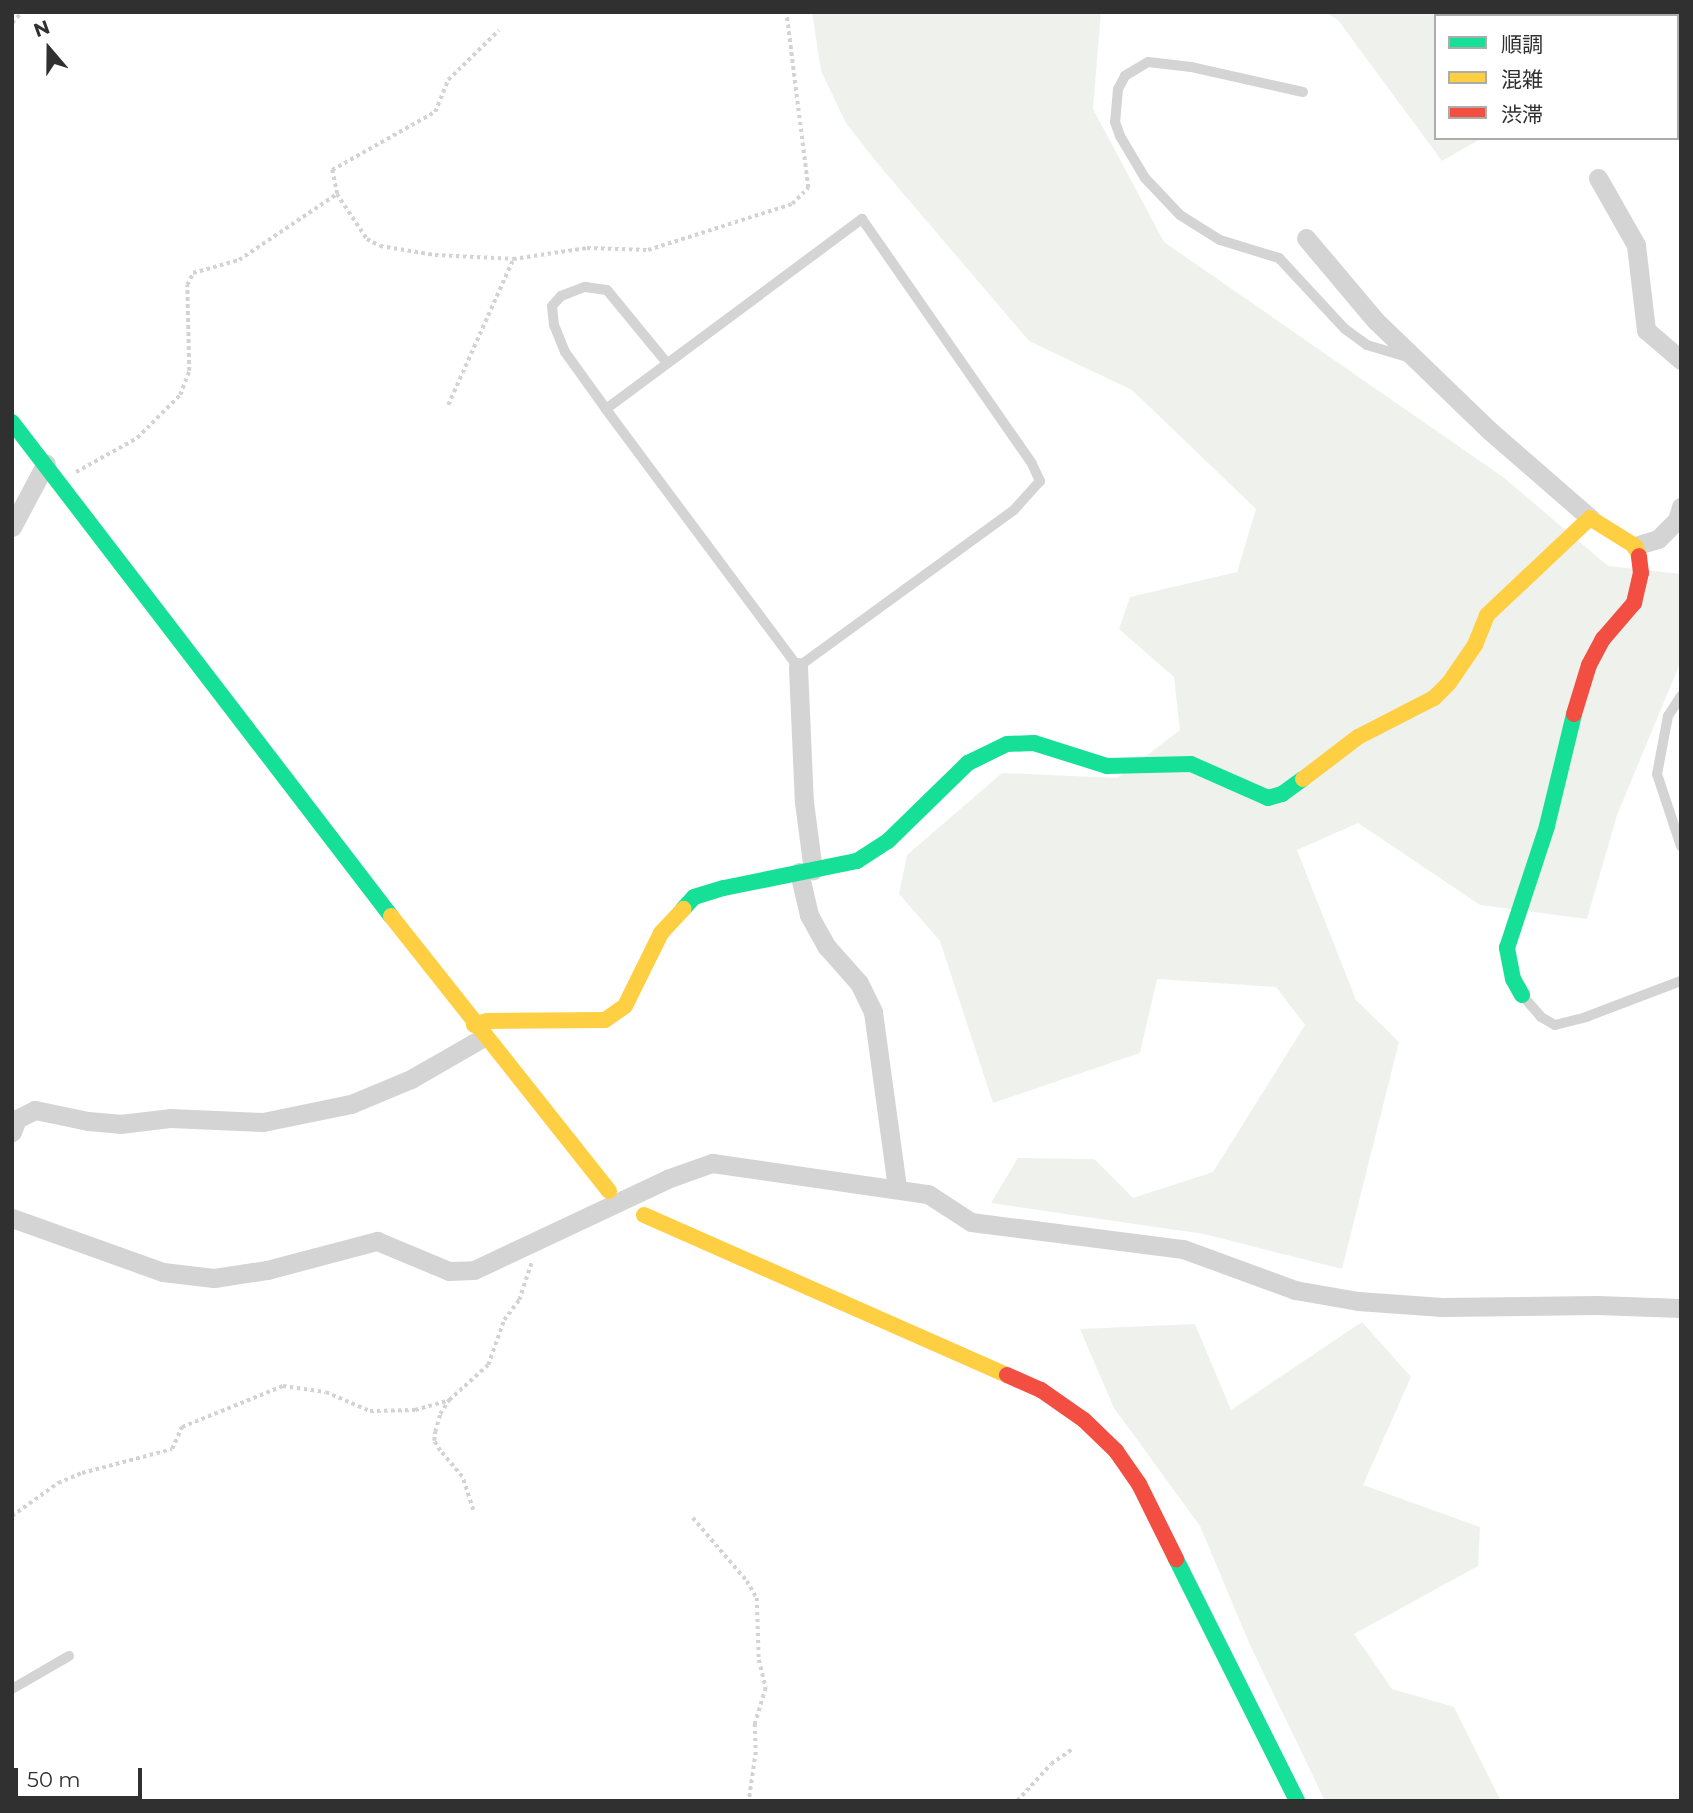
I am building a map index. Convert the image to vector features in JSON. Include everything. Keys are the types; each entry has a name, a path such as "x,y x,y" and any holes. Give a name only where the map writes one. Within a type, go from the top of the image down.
{"street":[{"path":"1598,178 1636,245 1646,330 1681,360"},
{"path":"1306,238 1375,320 1490,431 1590,518 1635,546 1641,562 1641,573 1633,603 1603,639 1589,665 1565,741 1547,827 1507,948 1513,979 1522,995"},
{"path":"12,422 479,1031 609,1191"},
{"path":"12,527 46,463"},
{"path":"1635,546 1658,539 1677,520 1681,507"},
{"path":"12,1132 18,1119 35,1110 88,1121 121,1124 170,1118 263,1122 275,1120 351,1104 411,1079 479,1031 487,1021 606,1020 625,1006 662,933 694,897 856,861 873,853 968,763 1007,744 1034,743 1107,766 1191,764 1268,798 1282,794 1358,737 1434,698 1449,683 1475,645 1487,615 1590,518"},
{"path":"798,667 809,915 827,947 859,983 873,1012 897,1188"},
{"path":"12,1218 163,1272 215,1278 267,1270 377,1241 449,1271 474,1270 667,1179 712,1163 928,1194 971,1222 1183,1249 1295,1290 1358,1301 1442,1307 1597,1305 1681,1308"},
{"path":"644,1215 1029,1385 1084,1420 1116,1451 1163,1528 1297,1801"}],"lane":[{"path":"1303,92 1191,67 1148,62 1135,68 1121,83 1115,121 1120,136 1146,178 1180,215 1220,240 1279,258 1345,329 1367,345 1418,360"},
{"path":"606,409 862,219 1032,464 1040,481 1014,510 798,667 606,409 565,352 554,326 552,306 561,296 585,287 607,290 667,363"},
{"path":"1681,695 1668,716 1657,775 1681,846"},
{"path":"1522,995 1541,1017 1555,1025 1586,1017 1681,981"},
{"path":"12,1689 69,1656"}],"path":[{"path":"12,23 22,12"},
{"path":"499,30 449,80 435,112 332,170 337,194 367,239 380,246 435,254 513,260 587,248 648,250 792,204 808,188 786,12"},
{"path":"58,481 137,438 180,395 189,371 187,285 193,273 239,260 337,194"},
{"path":"448,405 513,260"},
{"path":"473,1510 462,1477 435,1441 440,1414 449,1400 488,1365 503,1320 519,1300 528,1276 532,1262 528,1244"},
{"path":"12,1516 58,1483 82,1473 172,1449 182,1427 283,1385 326,1392 370,1411 415,1410 449,1400"},
{"path":"693,1518 747,1581 757,1598 759,1660 766,1688 755,1724 757,1752 749,1801"},
{"path":"1017,1801 1051,1764 1074,1748"}],"shaded area":[{"path":"812,12 1101,12 1093,109 1164,242 1503,477 1608,566 1681,574 1681,661 1617,815 1587,919 1480,905 1358,823 1297,850 1356,1000 1399,1042 1342,1269 1204,1234 991,1203 1018,1158 1094,1159 1133,1198 1213,1172 1305,1025 1276,987 1157,979 1140,1053 993,1103 940,941 899,894 907,855 1002,773 1117,778 1180,730 1174,677 1119,629 1130,597 1237,572 1256,509 1132,390 1029,341 846,123 821,71"},
{"path":"1325,12 1681,12 1681,96 1679,14 1434,14 1434,140 1479,140 1442,161 1338,20"},
{"path":"1362,1322 1411,1377 1363,1485 1480,1527 1478,1566 1354,1634 1392,1689 1454,1707 1501,1801 1325,1801 1250,1645 1200,1526 1114,1408 1080,1329 1195,1324 1231,1410"}],"traffic: fast":[{"path":"12,422 391,916"},
{"path":"1522,995 1513,979 1507,948 1547,826 1574,714"},
{"path":"683,909 694,897 724,888 857,861 888,841 968,763 1007,744 1034,743 1107,766 1191,764 1268,798 1282,794 1303,779"},
{"path":"1176,1559 1297,1801"}],"traffic: slow":[{"path":"1303,779 1358,737 1434,698 1449,683 1475,645 1487,615 1590,518 1635,546 1639,556"},
{"path":"474,1025 487,1021 605,1020 625,1006 661,933 683,909"},
{"path":"391,916 609,1191"},
{"path":"644,1215 1007,1375"}],"traffic: jam":[{"path":"1574,714 1589,665 1603,639 1634,603 1641,573 1639,556"},
{"path":"1007,1375 1041,1390 1084,1420 1116,1451 1139,1484 1176,1559"}]}
